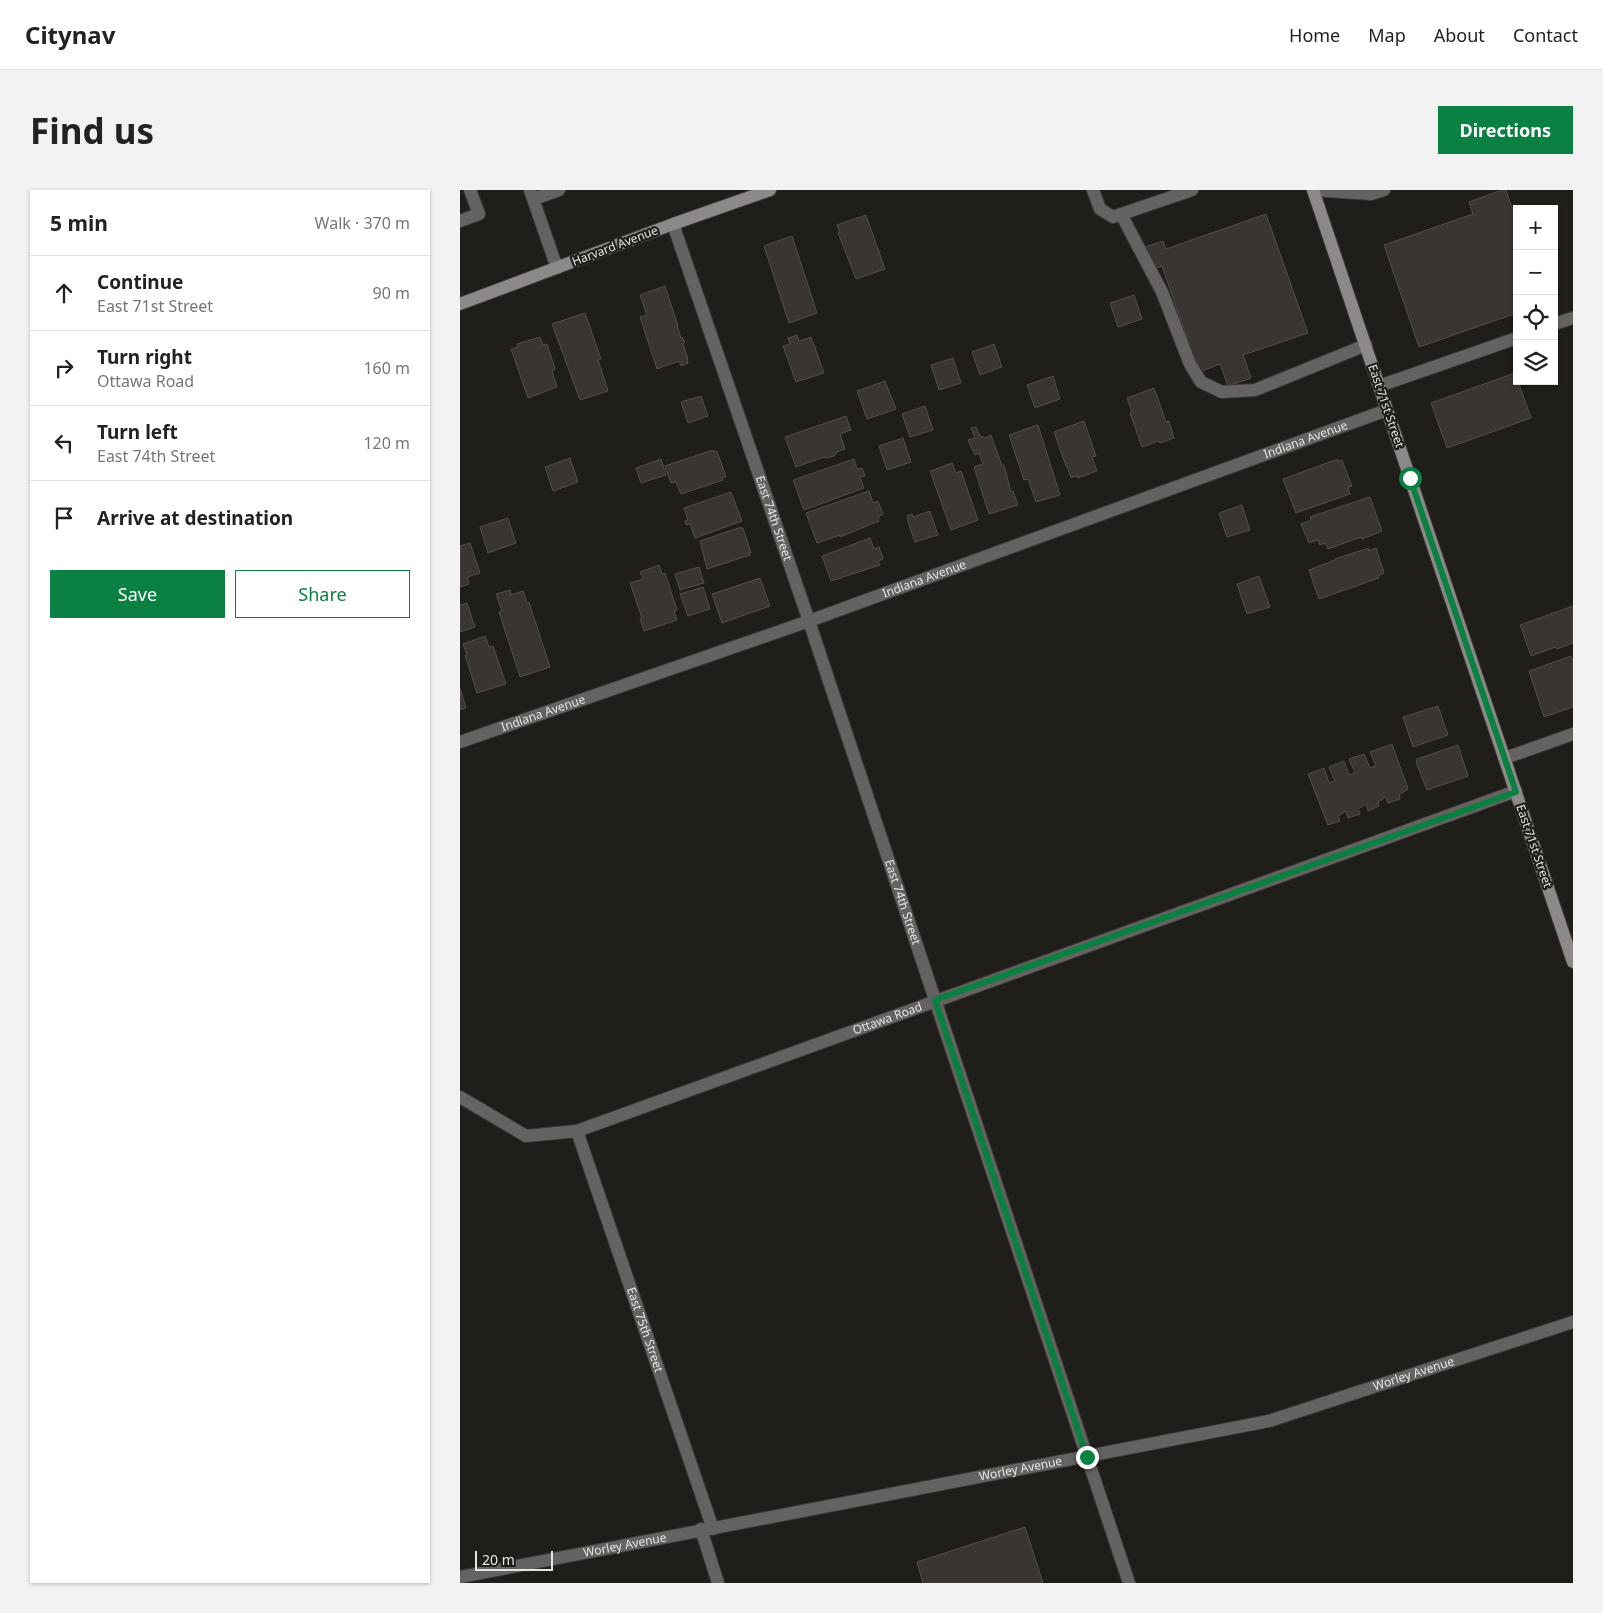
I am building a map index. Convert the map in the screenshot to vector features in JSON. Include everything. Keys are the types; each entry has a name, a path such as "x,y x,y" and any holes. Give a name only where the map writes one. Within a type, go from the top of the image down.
{"main road":[{"name":"Harvard Avenue","path":"460,304 673,224 770,190"},
{"name":"East 71st Street","path":"1313,190 1573,962"}],"street":[{"path":"460,221 479,214 470,190"},
{"path":"557,268 532,195 559,190"},
{"path":"1093,190 1100,209 1113,217 1192,190"},
{"path":"1313,190 1371,194 1384,190"},
{"path":"1121,214 1162,292 1190,364 1201,382 1222,392 1255,390 1366,346"},
{"name":"East 74th Street","path":"673,224 809,621 1129,1583"},
{"path":"1558,323 1573,318"},
{"path":"1379,386 1513,339"},
{"name":"Indiana Avenue","path":"460,742 809,621 1387,410"},
{"path":"1505,758 1573,734"},
{"name":"Ottawa Road","path":"460,1097 526,1136 576,1130 1516,792"},
{"name":"East 75th Street","path":"576,1130 707,1529 718,1583"},
{"name":"Worley Avenue","path":"460,1577 1087,1457 1269,1420 1573,1322"}],"building":[{"path":"1506,190 1513,210 1513,314 1419,347 1384,245 1473,214 1469,202"},
{"path":"1266,214 1308,333 1243,355 1251,378 1228,386 1220,364 1199,372 1162,266 1153,269 1145,247 1163,241 1166,249"},
{"path":"866,215 885,269 856,279 838,233 840,232 837,225"},
{"path":"792,236 817,313 789,323 764,246"},
{"path":"665,286 681,338 685,342 683,344 688,363 681,366 679,361 657,369 640,317 647,315 640,295"},
{"path":"1134,295 1142,319 1118,327 1110,303"},
{"path":"585,313 601,359 598,360 608,391 580,400 552,324"},
{"path":"797,335 799,341 811,337 824,373 796,382 783,346 790,344 788,338"},
{"path":"540,337 543,345 547,344 555,369 552,371 557,387 528,398 511,349 518,347 517,344"},
{"path":"994,344 1002,367 980,375 972,352"},
{"path":"953,358 961,383 939,390 931,365"},
{"path":"1513,374 1513,385 1519,385 1531,418 1447,448 1431,403"},
{"path":"1053,376 1060,399 1035,408 1027,385"},
{"path":"885,381 896,409 867,419 857,391"},
{"path":"1154,388 1166,422 1169,421 1174,438 1142,447 1130,413 1132,412 1127,398"},
{"path":"701,396 708,416 688,423 681,402"},
{"path":"925,406 933,430 910,437 902,414"},
{"path":"846,416 851,430 840,434 845,449 837,452 834,456 824,457 796,467 785,437"},
{"path":"1084,421 1096,456 1092,457 1097,471 1078,478 1077,476 1071,478 1054,432"},
{"path":"1038,425 1060,495 1036,502 1028,479 1024,480 1009,435"},
{"path":"976,427 980,436 985,438 991,435 1002,466 1004,465 1011,492 1013,491 1018,505 989,514 974,467 983,464 979,453 975,455 968,440 975,438 971,428"},
{"path":"903,438 911,462 887,470 879,446"},
{"path":"713,450 714,452 717,451 726,477 722,478 723,480 681,494 676,482 671,483 665,466"},
{"path":"570,458 578,482 553,491 545,467"},
{"path":"661,459 666,475 641,483 636,468"},
{"path":"854,459 857,469 862,468 865,476 860,477 864,488 804,510 793,480"},
{"path":"1338,459 1338,462 1342,460 1352,486 1348,487 1350,494 1296,513 1283,479"},
{"path":"952,463 956,473 961,471 978,520 951,530 930,471"},
{"path":"869,491 873,503 878,501 883,514 878,517 879,521 840,537 840,535 817,543 806,513"},
{"path":"731,492 742,521 695,538 690,524 686,525 685,521 688,520 684,508"},
{"path":"1370,497 1382,531 1328,549 1325,543 1320,545 1318,540 1309,543 1301,524 1311,520 1310,517"},
{"path":"1242,505 1250,530 1227,537 1219,513"},
{"path":"930,511 938,535 915,542 907,516 912,514 913,517"},
{"path":"508,518 516,543 488,553 480,527"},
{"path":"741,527 741,529 743,528 750,555 707,569 700,541"},
{"path":"870,538 874,549 879,547 883,559 878,561 880,565 831,581 822,556"},
{"path":"470,543 480,573 467,577 469,584 460,587 460,546"},
{"path":"1369,548 1369,551 1376,548 1384,573 1378,576 1379,578 1319,599 1309,570"},
{"path":"659,565 662,574 665,573 677,610 674,611 677,620 644,631 640,618 642,618 630,583 643,579 640,572"},
{"path":"699,567 704,583 680,590 675,574"},
{"path":"1259,576 1270,607 1247,614 1237,584"},
{"path":"760,578 770,606 722,623 712,594"},
{"path":"703,587 710,609 688,616 680,594"},
{"path":"510,590 511,595 523,591 527,603 529,602 550,667 520,677 499,612 502,611 496,594"},
{"path":"467,603 475,627 460,632 460,605"},
{"path":"1573,606 1573,643 1531,656 1520,625"},
{"path":"485,636 489,647 493,646 506,684 477,693 463,644"},
{"path":"1571,656 1573,661 1573,707 1544,717 1529,671"},
{"path":"460,688 466,708 460,710"},
{"path":"1438,706 1448,735 1413,747 1403,717"},
{"path":"1392,744 1408,789 1399,795 1400,799 1388,803 1386,797 1378,802 1379,806 1368,811 1366,804 1358,809 1360,814 1348,818 1346,811 1338,816 1340,821 1328,825 1308,774 1324,768 1329,783 1335,781 1329,767 1344,761 1349,775 1355,773 1349,759 1364,754 1370,768 1376,766 1370,752"},
{"path":"1458,745 1468,776 1427,790 1416,762 1417,759"},
{"path":"1025,1527 1043,1583 923,1583 917,1562"}],"route":[{"path":"1087,1457 935,1000 1516,792 1410,478"}]}
